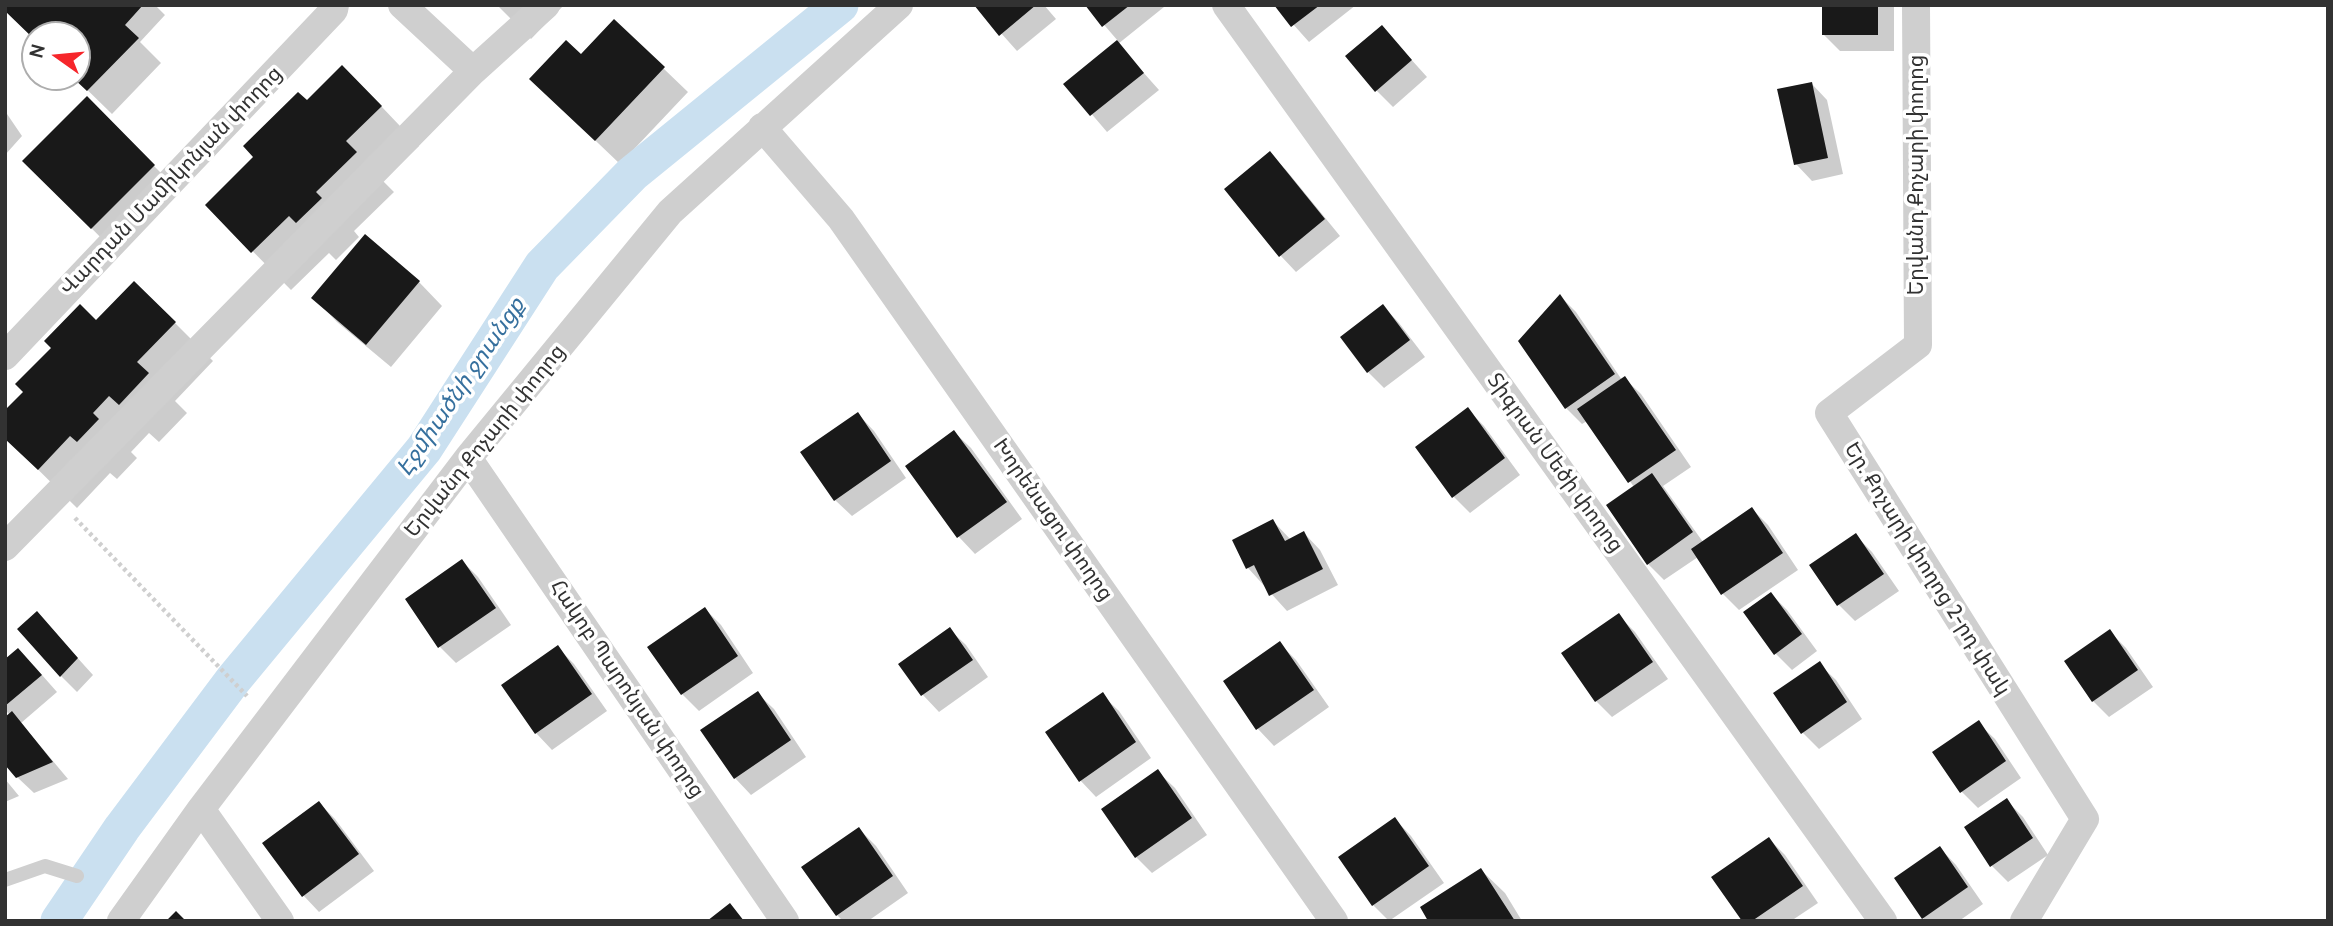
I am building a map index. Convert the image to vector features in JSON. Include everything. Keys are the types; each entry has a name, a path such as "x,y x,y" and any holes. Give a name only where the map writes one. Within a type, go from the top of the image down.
{"street":[{"name":"Վարդան Մամիկոնյան փողոց","path":"5,356 334,10 335,5"},
{"path":"402,5 473,71"},
{"path":"5,547 473,71 546,5"},
{"name":"Երվանդ Քոչարի փողոց","path":"121,921 201,808 468,458 670,212 899,5"},
{"name":"Տիգրան Մեծի փողոց","path":"1226,5 1883,921"},
{"name":"Երվանդ Քոչարի փողոց","path":"1916,5 1918,345"},
{"name":"Խորենացու փողոց","path":"762,127 841,219 1334,921"},
{"name":"Եր. Քոչարի փողոց 2-րդ փակ","path":"1918,345 1829,413 2085,819 2024,921"},
{"name":"Հակոբ Պարոնյան փողոց","path":"468,458 785,921"},
{"path":"201,808 280,921"}],"lane":[{"path":"5,880 45,866 77,876"}],"path":[{"path":"55,497 247,696"}],"building":[{"path":"8,5 143,5 125,25 139,38 91,87 91,21 21,21 21,26 5,11"},
{"path":"974,5 1036,5 999,36"},
{"path":"1085,5 1130,5 1102,27"},
{"path":"1274,5 1320,5 1291,27"},
{"path":"1822,5 1878,5 1878,35 1822,35"},
{"path":"614,19 665,67 595,141 529,79 566,40 581,54"},
{"path":"1382,25 1412,60 1375,92 1345,56"},
{"path":"1117,40 1144,73 1090,116 1063,84"},
{"path":"342,65 382,106 346,141 357,152 316,192 322,198 296,223 289,216 251,253 205,205 253,157 243,146 298,92 307,100"},
{"path":"1812,82 1828,158 1794,165 1777,89"},
{"path":"87,96 155,165 91,229 22,161"},
{"path":"1270,151 1325,219 1279,257 1224,189"},
{"path":"365,234 420,281 366,345 311,298"},
{"path":"134,281 176,322 137,362 149,373 119,405 109,396 93,413 99,419 77,442 70,436 38,470 5,439 5,410 23,392 15,384 51,348 44,341 80,304 96,320"},
{"path":"1560,294 1615,374 1565,409 1518,341"},
{"path":"1383,304 1410,340 1367,373 1340,337"},
{"path":"1625,376 1676,450 1628,483 1577,409"},
{"path":"1468,407 1505,458 1452,498 1415,447"},
{"path":"858,412 891,461 834,501 800,452"},
{"path":"954,430 1007,502 957,538 905,466"},
{"path":"1652,473 1693,532 1647,565 1606,505"},
{"path":"1752,507 1783,553 1721,595 1691,549"},
{"path":"1273,519 1285,541 1304,531 1323,569 1269,596 1254,565 1246,569 1232,540"},
{"path":"1856,533 1884,574 1837,606 1809,565"},
{"path":"462,559 496,608 438,648 405,599"},
{"path":"1771,592 1802,634 1774,655 1743,612"},
{"path":"705,607 738,656 681,695 647,647"},
{"path":"37,611 78,658 60,677 17,629"},
{"path":"1619,613 1653,662 1595,702 1561,653"},
{"path":"950,627 973,660 921,696 898,664"},
{"path":"2110,629 2138,670 2092,702 2064,661"},
{"path":"1280,641 1314,690 1256,730 1223,681"},
{"path":"558,645 592,694 535,734 501,685"},
{"path":"18,648 42,675 5,706 5,659"},
{"path":"1820,661 1847,702 1801,734 1773,693"},
{"path":"758,691 791,740 734,779 700,730"},
{"path":"1103,692 1136,742 1079,782 1045,732"},
{"path":"12,711 53,762 16,778 5,765 5,717"},
{"path":"1979,720 2006,761 1960,793 1932,752"},
{"path":"1158,769 1192,818 1135,858 1101,809"},
{"path":"2007,798 2033,838 1990,867 1964,827"},
{"path":"319,801 359,854 302,897 262,843"},
{"path":"1395,817 1429,866 1372,906 1338,857"},
{"path":"859,827 893,876 836,916 801,867"},
{"path":"1769,837 1803,886 1752,921 1742,921 1711,877"},
{"path":"1940,846 1968,887 1922,919 1894,878"},
{"path":"1481,868 1515,921 1428,921 1420,907"},
{"path":"730,903 744,921 707,921"},
{"path":"176,911 186,921 166,921"}],"waterway":[{"name":"Էջմիածնի ջրանցք","path":"59,921 122,828 233,680 424,449 542,266 632,174 840,5"}]}
